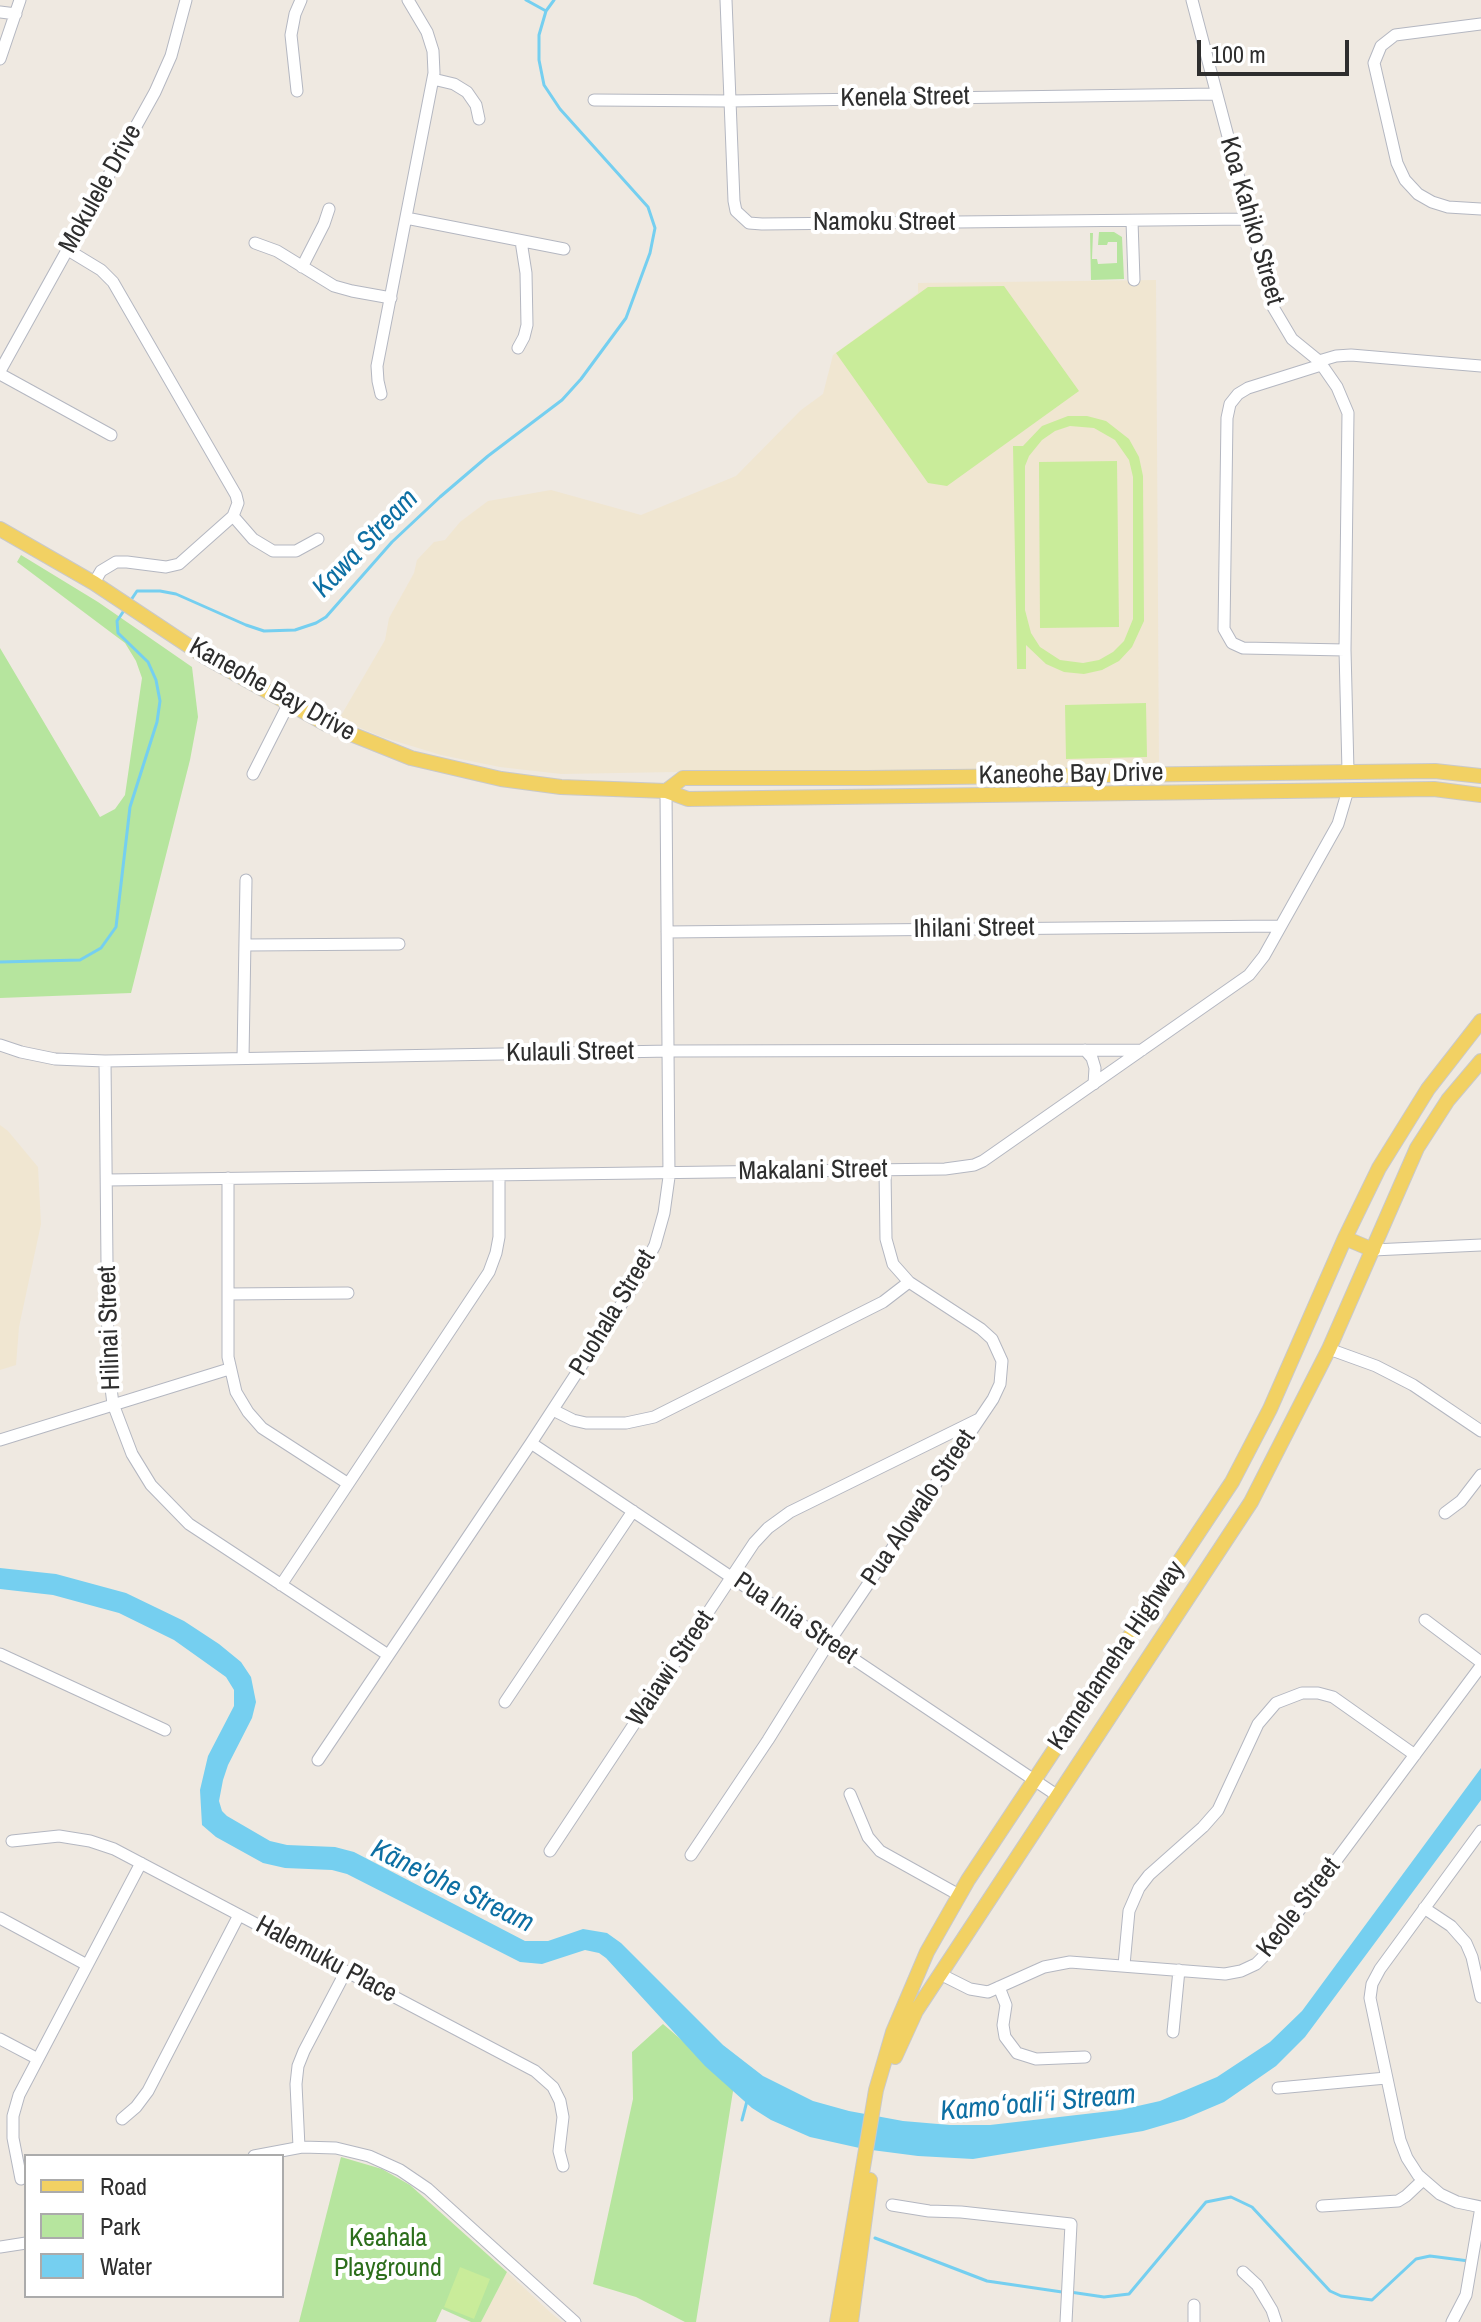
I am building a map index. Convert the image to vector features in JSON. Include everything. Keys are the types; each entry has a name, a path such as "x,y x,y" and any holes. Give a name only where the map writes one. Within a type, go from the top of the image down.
{"main road":[{"name":"Kaneohe Bay Drive","path":"0,529 94,583 207,658 288,705 382,748 471,773 561,787 666,791 682,799 1434,789 1481,795"},
{"name":"Kaneohe Bay Drive","path":"666,791 683,778 1348,771 1435,771 1481,776"},
{"path":"1348,771 1348,790"},
{"path":"809,778 810,797"},
{"name":"Kamehameha Highway","path":"837,2322 893,2032 924,1960 959,1895 1228,1488 1270,1409 1379,1168 1428,1089 1481,1021"},
{"name":"Kamehameha Highway","path":"877,2109 901,2040 916,2011 1248,1507 1329,1349 1417,1148 1448,1100 1481,1061"},
{"path":"1345,1238 1373,1250"},
{"path":"1228,1488 1248,1507"},
{"path":"924,1960 940,1974"},
{"name":"Kamehameha Highway","path":"851,2322 869,2156"}],"street":[{"path":"0,59 20,0"},
{"name":"Mokulele Drive","path":"1,369 155,92 171,56 186,0"},
{"path":"297,91 291,35 301,0"},
{"path":"381,394 377,366 433,79 430,42 408,0"},
{"name":"Namoku Street","path":"726,0 735,206 739,216 749,223 1249,219"},
{"name":"Koa Kahiko Street","path":"1192,0 1277,317 1292,339 1320,363 1341,393 1348,420 1345,650 1348,771"},
{"path":"0,12 16,14"},
{"path":"1481,24 1395,35 1381,46 1374,63 1397,163 1405,180 1418,194 1432,202 1448,207 1481,209"},
{"path":"433,79 454,84 467,92 476,105 479,119"},
{"name":"Kenela Street","path":"594,100 1216,94"},
{"path":"302,267 329,209"},
{"path":"406,218 564,249"},
{"path":"1132,221 1134,280"},
{"path":"518,348 527,325 526,273 521,241"},
{"path":"255,243 277,251 325,282 343,289 391,298"},
{"path":"68,250 101,270 117,288 236,495 238,508 233,516 175,566 116,562 101,571 94,583"},
{"path":"1345,650 1243,648 1228,639 1224,629 1227,418 1230,404 1248,388 1336,356 1481,366"},
{"path":"1,369 111,435"},
{"path":"233,516 253,539 273,551 296,551 318,539"},
{"path":"253,774 288,705"},
{"name":"Makalani Street","path":"107,1180 955,1169 974,1165 1249,975 1264,956 1338,824 1348,790"},
{"name":"Puohala Street","path":"318,1760 553,1410 649,1259 664,1213 669,1172 666,791"},
{"path":"243,1058 246,880"},
{"name":"Ihilani Street","path":"667,932 1280,926"},
{"path":"246,945 399,944"},
{"name":"Kulauli Street","path":"0,1045 55,1059 105,1061 667,1051 1143,1050"},
{"path":"1085,1050 1095,1068 1094,1084"},
{"name":"Hilinai Street","path":"105,1061 108,1364 113,1404 132,1454 163,1499 203,1534 388,1655"},
{"name":"Pua Alowalo Street","path":"691,1855 997,1392 1002,1377 1002,1361 996,1346 981,1329 909,1282 893,1264 887,1247 885,1170"},
{"path":"281,1585 489,1272 499,1237 499,1175"},
{"path":"228,1178 229,1369 242,1403 262,1428 347,1483"},
{"path":"1373,1250 1481,1245"},
{"path":"553,1410 586,1423 626,1423 654,1417 883,1302 909,1282"},
{"path":"228,1294 348,1293"},
{"path":"1329,1349 1376,1366 1413,1385 1481,1431"},
{"path":"0,1440 229,1369"},
{"name":"Waiawi Street","path":"550,1851 760,1535 783,1516 979,1419"},
{"name":"Pua Inia Street","path":"531,1443 1058,1796"},
{"path":"1445,1513 1461,1501 1481,1475"},
{"path":"505,1702 633,1511"},
{"path":"1425,1620 1481,1664"},
{"path":"0,1654 165,1730"},
{"name":"Keole Street","path":"940,1974 963,1987 988,1992 1044,1967 1081,1961 1233,1973 1248,1968 1262,1959 1481,1664"},
{"path":"1124,1965 1129,1911 1139,1888 1218,1810 1258,1724 1276,1703 1302,1693 1333,1697 1415,1755"},
{"path":"850,1794 868,1837 880,1851 959,1895"},
{"path":"1452,2322 1466,2295 1481,2207 1448,2198 1423,2180 1412,2167 1403,2149 1370,2004 1371,1991 1380,1969 1481,1831"},
{"name":"Halemuku Place","path":"12,1841 43,1836 75,1838 102,1845 542,2076 557,2094 563,2109 559,2151 563,2166"},
{"path":"21,2179 13,2138 13,2116 19,2095 141,1863"},
{"path":"1424,1908 1457,1931 1466,1943 1481,1997"},
{"path":"122,2119 148,2091 239,1915"},
{"path":"0,1918 87,1965"},
{"path":"1173,2032 1179,1970"},
{"path":"299,2147 298,2066 346,1971"},
{"path":"999,1987 1006,2005 1005,2037 1017,2053 1036,2059 1085,2057"},
{"path":"0,2039 38,2059"},
{"path":"1278,2088 1386,2078"},
{"path":"264,2154 299,2147 319,2147 353,2151 385,2162 415,2179 575,2322"},
{"path":"1322,2206 1398,2201 1423,2180"},
{"path":"892,2205 1071,2224 1066,2322"},
{"path":"0,2247 24,2243"},
{"path":"1243,2272 1257,2285 1276,2322"},
{"path":"1194,2305 1194,2322"}],"shaded area":[{"path":"1156,280 1159,767 1001,772 791,770 561,774 500,767 441,755 382,737 339,719 385,640 389,618 414,573 417,560 434,542 445,540 460,522 488,501 551,490 641,515 736,476 801,410 823,394 833,355 918,293 918,283"},
{"path":"0,1125 38,1167 41,1224 19,1327 16,1365 0,1370"},
{"path":"507,2272 550,2312 562,2322 481,2322"}],"green space":[{"path":"1099,232 1114,232 1122,237 1124,279 1091,280 1090,233 1093,233 1092,259 1097,259 1098,264 1117,263 1117,242 1098,245"},
{"path":"1004,286 1079,391 947,486 928,483 836,353 928,287"},
{"path":"1068,416 1087,416 1106,421 1129,439 1139,457 1143,476 1144,621 1132,647 1119,661 1102,670 1084,674 1064,672 1046,664 1026,645 1026,669 1017,669 1013,446 1023,446 1042,426","holes":["1070,426 1094,428 1115,440 1129,460 1133,477 1133,619 1124,641 1113,652 1099,660 1083,663 1060,660 1040,647 1031,633 1025,610 1025,466 1042,440 1055,431"]},
{"path":"1117,461 1119,627 1040,628 1039,462"},
{"path":"21,555 98,602 192,667 198,717 190,760 131,993 0,998 0,648 100,817 115,809 125,795 142,678 125,643 17,562"},
{"path":"1146,703 1147,757 1066,759 1065,705"},
{"path":"663,2024 734,2085 696,2322 685,2322 636,2297 593,2284 633,2099 632,2052"},
{"name":"Keahala Playground","path":"341,2157 382,2169 410,2185 507,2272 481,2322 471,2322 442,2309 436,2322 299,2322"},
{"path":"460,2267 490,2279 474,2319 444,2307"}],"water":[{"path":"0,1568 56,1574 126,1593 184,1621 241,1662 251,1677 256,1702 252,1718 223,1780 219,1801 227,1816 270,1841 287,1845 335,1847 354,1852 525,1941 548,1941 583,1929 607,1933 621,1943 723,2045 763,2076 813,2101 903,2121 990,2125 1120,2110 1160,2101 1217,2077 1270,2042 1302,2011 1481,1768 1481,1800 1305,2037 1276,2066 1224,2102 1184,2119 1143,2131 973,2159 864,2149 810,2137 752,2108 705,2066 599,1953 585,1950 542,1964 520,1962 347,1874 263,1863 216,1837 202,1825 200,1790 208,1756 234,1706 234,1690 226,1677 174,1640 119,1613 53,1595 0,1589"}],"waterway":[{"name":"Kawa Stream","path":"129,603 137,591 160,591 176,594 264,631 295,630 316,623 326,617 392,542 440,497 562,400 626,318 650,253 655,228 648,207 560,109 544,85 539,60 539,35 546,11 526,0"},
{"path":"546,11 554,0"},
{"name":"Kawa Stream","path":"0,962 80,960 101,948 116,927 130,807 157,722 160,701 148,662 118,633 117,621 125,609"},
{"path":"742,2120 747,2101"},
{"path":"1070,2292 1104,2297 1129,2294 1206,2202 1231,2197 1252,2207 1330,2291 1341,2296 1372,2300 1416,2259 1430,2256 1469,2261"},
{"path":"875,2238 987,2281 1062,2292"}],"water label":[{"name":"Kāne'ohe Stream","path":"452,1887"},
{"name":"Kamoʻoaliʻi Stream","path":"1038,2104"}]}
